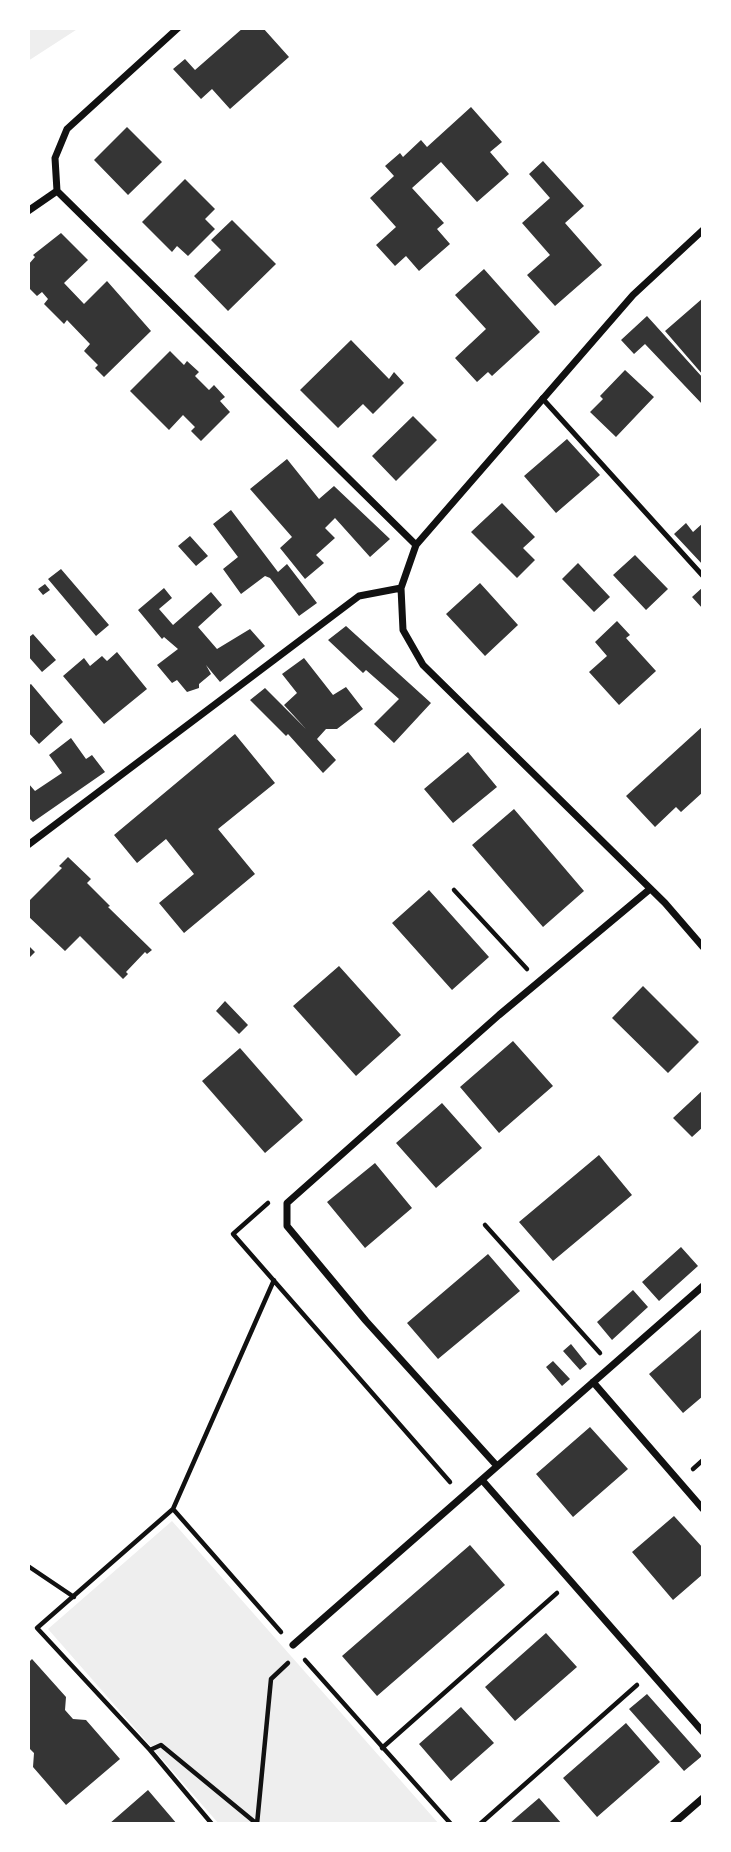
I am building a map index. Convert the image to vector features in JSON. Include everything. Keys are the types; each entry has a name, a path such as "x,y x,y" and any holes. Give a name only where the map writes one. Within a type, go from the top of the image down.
{"street":[{"path":"178,28 67,129 55,158 57,191 415,545"},
{"path":"28,211 57,191"},
{"path":"703,230 633,295 415,545 401,588 403,630 423,664 650,889 703,947"},
{"path":"28,845 359,596 401,588"},
{"path":"497,1466 366,1321 287,1226 287,1203 352,1143 650,889"},
{"path":"293,1645 703,1286"},
{"path":"593,1382 703,1509"},
{"path":"481,1480 703,1732"},
{"path":"673,1824 703,1798"}],"lane":[{"path":"542,398 703,576"}],"path":[{"path":"454,890 540,983"},
{"path":"485,1225 612,1366"},
{"path":"212,1824 150,1750 37,1628 173,1509 274,1280"},
{"path":"173,1509 451,1824"},
{"path":"28,1566 74,1597"},
{"path":"382,1748 570,1582"},
{"path":"257,1824 271,1679 299,1653"},
{"path":"480,1824 651,1673"},
{"path":"150,1750 161,1745 257,1824"}],"shaded area":[{"path":"28,28 79,28 28,61"},
{"path":"172,1521 439,1824 219,1824 48,1629"}],"building":[{"path":"243,28 263,28 289,57 230,109 212,89 201,99 173,69 185,59 195,70"},
{"path":"471,107 502,142 490,152 509,174 477,202 441,162 412,188 444,223 437,229 450,244 419,271 406,256 395,266 376,245 396,227 370,198 394,176 385,166 400,153 403,157 421,140 427,147"},
{"path":"127,127 162,162 128,195 94,160"},
{"path":"543,161 584,206 565,223 602,265 555,306 527,275 550,255 522,223 550,198 529,174"},
{"path":"185,179 215,209 205,219 215,229 188,256 177,246 172,252 142,222"},
{"path":"232,220 276,264 228,311 194,276 221,250 211,240"},
{"path":"61,233 88,260 64,283 84,304 107,281 151,331 104,377 95,368 98,365 84,351 90,344 67,320 64,324 44,304 48,299 42,292 37,296 28,287 28,265 35,257 33,255"},
{"path":"484,269 540,332 492,376 488,372 477,382 455,358 486,329 455,295"},
{"path":"703,298 703,375 665,331"},
{"path":"647,316 703,378 703,405 645,344 634,354 621,340"},
{"path":"351,340 389,379 394,372 404,383 373,414 363,404 338,428 300,390"},
{"path":"170,351 184,365 187,361 199,372 195,376 209,390 214,385 225,397 220,401 230,412 201,441 191,431 195,427 183,415 169,430 130,391"},
{"path":"625,370 654,397 616,437 590,412 603,399 600,396"},
{"path":"413,416 437,440 396,481 372,456"},
{"path":"567,439 600,475 556,513 524,476"},
{"path":"287,459 319,499 334,486 390,539 370,557 335,518 325,528 335,538 316,555 324,563 305,579 280,548 292,537 250,489"},
{"path":"502,503 535,537 523,548 535,560 517,578 471,532"},
{"path":"231,510 278,572 287,564 317,603 299,616 270,578 265,576 241,594 223,569 238,557 213,524"},
{"path":"686,523 693,532 703,523 703,565 674,534"},
{"path":"190,536 208,556 196,566 178,546"},
{"path":"635,555 668,589 646,610 613,575"},
{"path":"578,563 610,597 594,612 562,579"},
{"path":"61,569 109,625 96,636 48,579"},
{"path":"480,583 518,625 485,656 446,614"},
{"path":"45,584 50,590 43,595 38,589"},
{"path":"703,587 703,609 692,597"},
{"path":"164,588 172,598 159,609 173,625 211,592 222,605 198,627 217,649 250,629 265,646 220,682 206,665 211,674 199,684 199,688 187,692 177,680 172,683 157,665 178,649 164,637 162,639 138,610"},
{"path":"617,621 630,635 626,638 656,671 619,705 589,672 607,656 595,642"},
{"path":"346,626 431,703 394,743 374,724 399,699 366,670 363,673 328,640"},
{"path":"33,634 56,660 42,672 28,656 28,638"},
{"path":"117,652 147,689 104,724 63,676 84,658 90,666 102,656 107,661"},
{"path":"304,658 333,695 346,687 363,709 337,729 326,729 317,739 336,760 323,773 288,734 286,736 250,700 265,688 306,729 284,705 297,693 282,674"},
{"path":"31,684 63,722 39,744 28,732 28,686"},
{"path":"703,726 703,792 681,812 676,807 655,827 626,796"},
{"path":"235,734 275,783 218,829 255,874 184,933 159,903 194,874 166,839 137,863 114,835"},
{"path":"71,738 86,759 92,755 105,772 33,822 28,817 28,783 35,791 62,773 49,755"},
{"path":"468,752 497,787 453,823 424,789"},
{"path":"514,809 584,891 543,927 472,845"},
{"path":"68,857 91,879 87,883 110,906 108,907 152,950 147,954 145,952 123,979 80,936 65,951 28,916 28,899 62,868 59,866"},
{"path":"429,890 489,957 452,990 392,923"},
{"path":"28,945 35,952 28,959"},
{"path":"339,966 401,1035 356,1076 293,1006"},
{"path":"643,986 699,1042 668,1073 612,1018"},
{"path":"225,1001 248,1025 239,1034 216,1011"},
{"path":"513,1041 553,1086 499,1133 460,1087"},
{"path":"240,1048 303,1120 265,1153 202,1081"},
{"path":"703,1090 703,1127 692,1137 673,1118"},
{"path":"442,1103 482,1148 436,1188 396,1143"},
{"path":"599,1155 632,1195 553,1261 519,1222"},
{"path":"375,1163 412,1208 365,1248 327,1202"},
{"path":"681,1247 698,1266 659,1301 642,1282"},
{"path":"488,1254 520,1291 438,1359 407,1323"},
{"path":"633,1290 648,1307 612,1340 597,1322"},
{"path":"703,1328 703,1396 683,1413 649,1374"},
{"path":"571,1344 587,1364 580,1370 563,1351"},
{"path":"553,1361 570,1379 562,1386 546,1367"},
{"path":"590,1427 628,1469 573,1517 536,1474"},
{"path":"674,1516 703,1548 703,1574 673,1600 632,1552"},
{"path":"470,1545 505,1585 377,1696 342,1656"},
{"path":"546,1633 577,1667 515,1721 485,1687"},
{"path":"32,1659 66,1697 65,1710 73,1719 86,1720 120,1759 66,1805 33,1767 34,1753 28,1747 28,1663"},
{"path":"647,1694 702,1756 684,1771 629,1709"},
{"path":"461,1707 494,1743 451,1781 419,1744"},
{"path":"626,1723 660,1762 597,1817 563,1778"},
{"path":"148,1790 177,1824 109,1824"},
{"path":"539,1798 562,1824 509,1824 518,1816"}]}
